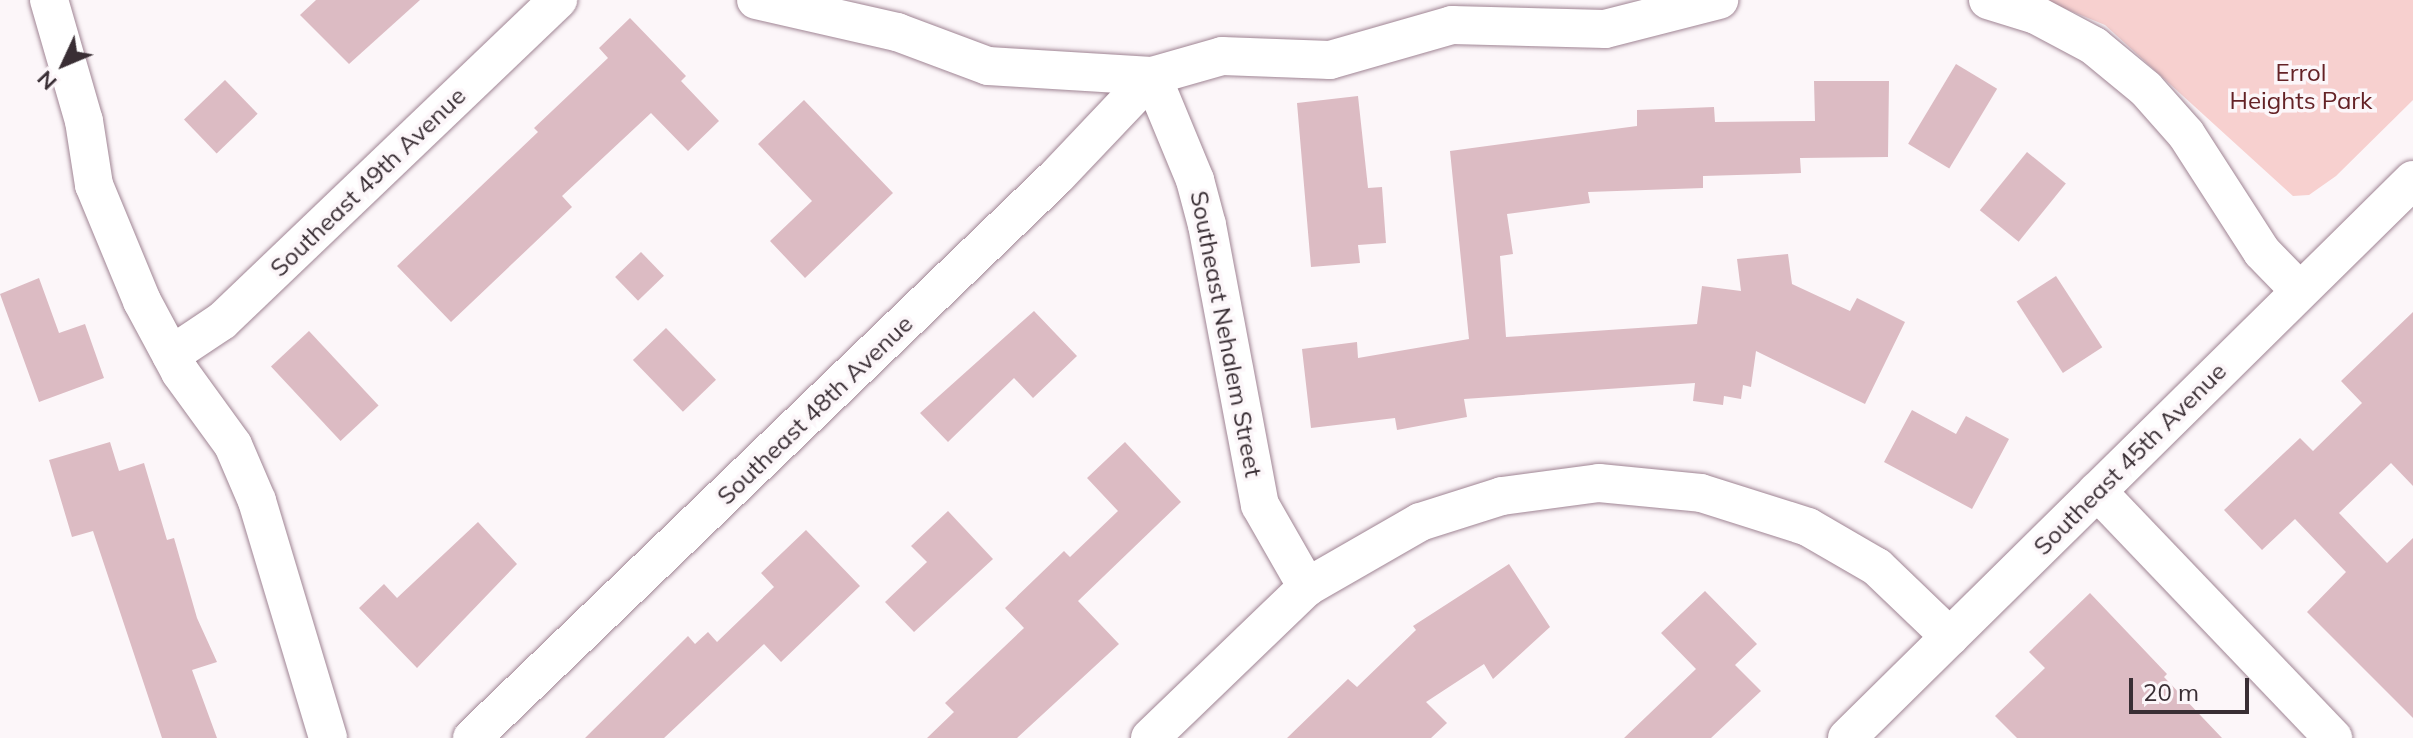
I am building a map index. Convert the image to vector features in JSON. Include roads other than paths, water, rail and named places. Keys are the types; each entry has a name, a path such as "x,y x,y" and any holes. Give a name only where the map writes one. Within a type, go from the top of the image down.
{"street":[{"path":"49,0 84,121 94,185 142,301 171,355 233,445 257,501 328,738"},
{"name":"Southeast 49th Avenue","path":"171,355 222,321 558,0"},
{"path":"756,0 897,32 988,66 1152,76 1222,56 1330,60 1452,25 1605,29 1719,0"},
{"path":"1988,0 2036,15 2094,46 2146,89 2186,134 2262,252 2300,291"},
{"name":"Southeast Nehalem Street","path":"1152,76 1181,142 1207,225 1260,505 1307,587"},
{"name":"Southeast 48th Avenue","path":"472,738 1057,176 1152,76"},
{"name":"Southeast 45th Avenue","path":"1847,738 2413,180"},
{"path":"1150,738 1307,587 1420,522 1502,496 1599,483 1701,493 1808,527 1877,567 1950,637"},
{"path":"2097,491 2333,738"}],"park label":[{"name":"Errol Heights Park","path":"2301,87"}]}
